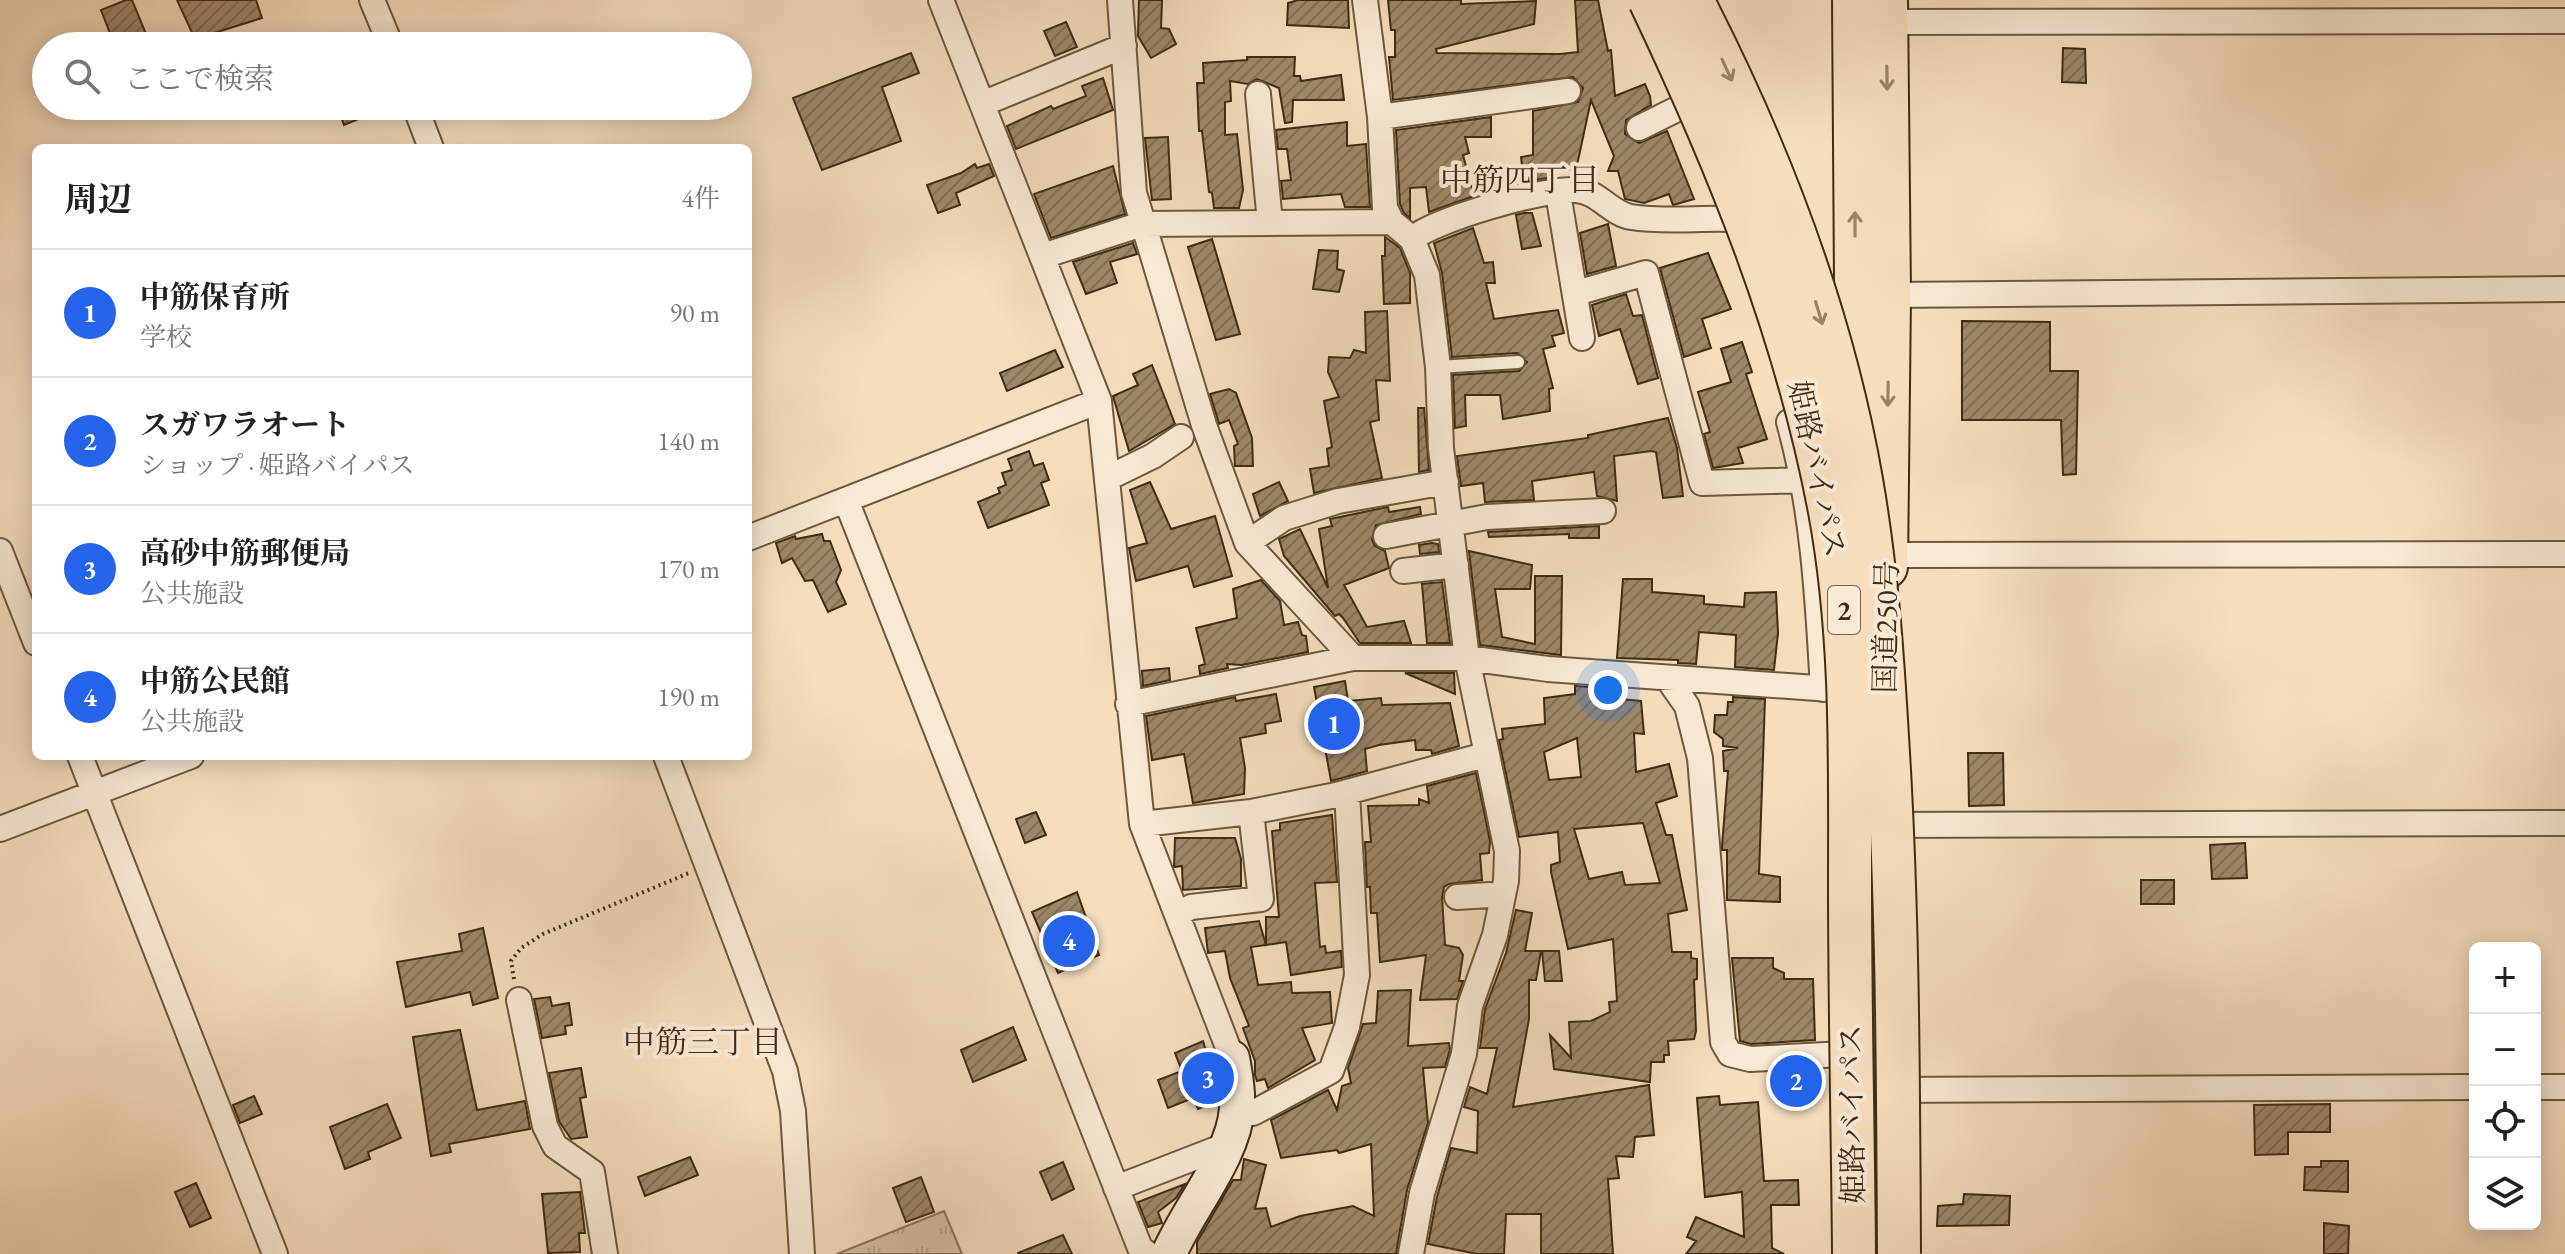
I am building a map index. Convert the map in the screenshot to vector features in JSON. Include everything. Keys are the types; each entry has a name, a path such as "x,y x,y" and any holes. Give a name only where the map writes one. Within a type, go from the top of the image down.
{"highway":[{"name":"姫路バイパス","path":"1650,0 1712,130 1751,226 1803,394 1830,513 1849,682 1854,1254"},
{"name":"姫路バイパス","path":"1692,0 1730,73 1772,174 1838,378 1861,478 1878,595 1897,899 1899,1254"},
{"name":"国道250号","path":"1875,7 1889,295 1884,825 1889,1254"},
{"name":"国道250号","path":"1864,1254 1862,1053 1841,690 1875,7"}],"street":[{"path":"372,0 385,32"},
{"path":"941,0 1099,401 1142,824 1232,1058 1237,1110 1227,1145 1169,1254"},
{"path":"1120,0 1134,193 1204,425 1247,543 1353,658"},
{"path":"1365,0 1380,117 1380,162 1385,208 1392,222 1412,239 1427,275 1438,367 1446,482 1467,658 1507,851 1495,935 1470,1006 1464,1054 1422,1193 1411,1254"},
{"path":"1128,704 1353,658 1467,658 1548,669 1841,690 1818,598 1793,436 1730,219 1707,155 1631,0"},
{"path":"1875,7 2565,21"},
{"path":"982,104 1124,46"},
{"path":"1380,117 1503,109 1568,91"},
{"path":"1258,94 1270,223"},
{"path":"1639,128 1683,106"},
{"path":"420,120 429,144"},
{"path":"1412,239 1428,226 1575,190 1593,194 1628,217 1730,219"},
{"path":"1558,193 1582,338"},
{"path":"1043,256 1142,224 1392,222"},
{"path":"1576,293 1646,273 1702,483 1801,480"},
{"path":"1889,295 2565,289"},
{"path":"752,536 1099,401"},
{"path":"1108,478 1153,456 1181,437"},
{"path":"1247,543 1284,518 1338,501 1446,482"},
{"path":"846,500 1140,1248 1148,1254"},
{"path":"1386,536 1487,517 1603,511"},
{"path":"0,551 32,633"},
{"path":"1887,555 2565,554"},
{"path":"1403,571 1456,565"},
{"path":"1668,679 1687,706 1700,758 1723,1042 1730,1054 1750,1059 1862,1053"},
{"path":"1142,824 1251,812 1347,792 1485,755"},
{"path":"82,760 275,1254"},
{"path":"0,829 181,760"},
{"path":"668,760 785,1071 793,1111 802,1254"},
{"path":"1237,1110 1253,1113 1331,1071 1347,1027 1357,975 1347,792"},
{"path":"1178,914 1191,907 1261,899 1251,812"},
{"path":"1884,825 2565,823"},
{"path":"1457,897 1490,895 1502,899"},
{"path":"519,1000 545,1126 555,1146 592,1172 605,1254"},
{"path":"1887,1090 2469,1087"},
{"path":"2541,1087 2565,1087"},
{"path":"1116,1188 1227,1145"}],"lane":[{"path":"1438,367 1518,362"}],"path":[{"path":"519,1000 511,961 521,948 543,934 709,864"}],"green space":[{"path":"944,1211 962,1254 837,1254"}],"building":[{"path":"132,0 145,32 110,32 101,10"},
{"path":"177,0 256,0 262,18 217,32 192,32"},
{"path":"1139,0 1162,0 1161,28 1169,29 1176,44 1151,58 1138,36"},
{"path":"1298,0 1348,0 1349,28 1287,25 1288,3"},
{"path":"1388,0 1461,0 1461,4 1536,1 1534,24 1436,49 1437,53 1560,54 1578,52 1575,0 1598,0 1608,51 1611,50 1615,96 1645,84 1650,96 1651,105 1626,120 1625,134 1639,143 1667,131 1694,199 1673,205 1669,194 1644,203 1625,199 1618,171 1608,171 1614,156 1591,100 1576,170 1552,169 1553,177 1524,182 1521,157 1533,155 1533,111 1578,102 1583,88 1573,77 1393,100 1389,57 1395,57 1395,30 1391,30"},
{"path":"1066,22 1077,47 1055,56 1044,31"},
{"path":"2063,48 2085,49 2086,83 2062,82"},
{"path":"911,53 919,73 882,87 901,141 822,170 793,98"},
{"path":"1247,57 1295,57 1294,76 1300,76 1301,81 1341,75 1344,100 1293,100 1292,122 1285,123 1279,88 1257,79 1248,84 1230,81 1231,101 1225,102 1225,135 1237,134 1243,190 1239,208 1214,208 1212,193 1209,192 1202,131 1199,131 1197,83 1204,83 1203,63 1247,60"},
{"path":"1103,78 1113,110 1016,149 1007,126 1051,106 1053,109 1086,96 1082,86"},
{"path":"1491,117 1491,137 1465,137 1469,153 1463,155 1474,196 1429,212 1426,187 1410,188 1410,218 1404,213 1400,204 1396,130"},
{"path":"1347,122 1347,146 1366,144 1370,207 1345,207 1341,194 1283,199 1281,181 1291,180 1287,149 1278,149 1276,130"},
{"path":"1168,137 1171,199 1152,200 1145,138"},
{"path":"975,164 977,168 989,164 994,176 956,193 960,205 938,213 927,185 961,173"},
{"path":"1113,166 1125,214 1051,238 1034,194"},
{"path":"1532,213 1541,246 1522,249 1516,215"},
{"path":"1608,224 1616,266 1587,274 1580,233"},
{"path":"1473,228 1484,263 1493,262 1495,283 1486,283 1494,319 1558,310 1564,333 1552,336 1555,346 1543,349 1553,388 1549,389 1550,411 1503,419 1500,395 1465,395 1466,426 1455,428 1453,375 1519,371 1527,362 1517,353 1452,357 1442,273 1434,243"},
{"path":"1385,237 1400,248 1410,273 1410,303 1384,304 1382,256 1385,256"},
{"path":"1212,239 1240,334 1216,340 1188,247"},
{"path":"1133,243 1137,254 1110,262 1117,283 1086,294 1073,262"},
{"path":"1319,250 1338,251 1337,269 1344,271 1339,292 1313,289"},
{"path":"1708,253 1731,309 1702,319 1711,348 1684,357 1660,268"},
{"path":"1626,294 1633,316 1642,315 1658,378 1638,384 1620,329 1599,336 1592,305"},
{"path":"1387,311 1390,381 1376,380 1379,420 1370,422 1382,478 1314,493 1310,469 1329,466 1327,449 1332,447 1324,401 1339,397 1328,372 1329,357 1350,358 1354,350 1366,353 1365,312"},
{"path":"1962,321 2050,322 2050,371 2078,371 2076,474 2063,475 2061,420 1962,420"},
{"path":"1742,342 1752,372 1746,374 1767,439 1738,448 1743,463 1713,468 1704,434 1710,432 1698,392 1731,382 1721,349"},
{"path":"1055,350 1063,367 1007,391 1000,373"},
{"path":"1152,365 1175,424 1129,451 1113,396 1138,385 1133,374"},
{"path":"1229,389 1236,393 1252,438 1253,466 1235,466 1234,446 1238,444 1229,420 1219,424 1210,394"},
{"path":"1418,408 1424,408 1429,470 1419,472"},
{"path":"1668,418 1677,448 1683,496 1663,498 1656,452 1651,451 1614,456 1617,501 1597,496 1594,472 1532,481 1534,500 1485,502 1483,483 1461,486 1457,456 1588,438 1588,435"},
{"path":"1029,451 1034,466 1043,463 1049,480 1041,483 1049,505 988,528 978,502 1000,493 998,488 1006,485 1002,473 1012,470 1008,459"},
{"path":"1150,482 1171,529 1215,516 1232,576 1194,587 1188,566 1136,581 1129,548 1147,543 1130,490"},
{"path":"1279,482 1288,501 1260,516 1253,494"},
{"path":"1388,507 1389,512 1420,507 1421,514 1376,525 1372,540 1375,546 1385,551 1389,568 1344,585 1367,627 1404,621 1411,643 1360,643 1343,618 1339,614 1335,616 1284,556 1279,539 1300,529 1328,588 1319,529 1332,526 1330,519"},
{"path":"1599,526 1599,538 1569,538 1569,534 1489,537 1488,532"},
{"path":"822,534 824,541 830,541 841,570 836,582 846,604 828,612 813,580 805,581 792,558 782,563 776,543 795,536 796,539"},
{"path":"1438,544 1439,552 1420,554 1419,545"},
{"path":"1469,551 1532,565 1530,589 1495,589 1502,637 1535,644 1535,576 1562,576 1561,655 1480,645"},
{"path":"1623,579 1652,579 1652,592 1704,596 1704,604 1744,607 1745,593 1776,592 1778,633 1774,670 1735,667 1736,635 1699,632 1696,664 1678,663 1678,660 1617,658"},
{"path":"1261,580 1280,601 1284,625 1298,622 1302,635 1306,636 1308,652 1242,665 1227,664 1228,668 1200,674 1199,666 1205,664 1196,628 1237,618 1233,589"},
{"path":"1442,582 1450,643 1427,643 1422,584"},
{"path":"1169,668 1170,680 1143,686 1142,671"},
{"path":"1405,673 1454,673 1455,694"},
{"path":"1345,681 1348,701 1381,698 1382,705 1450,703 1459,746 1432,754 1431,750 1416,750 1415,740 1379,745 1365,749 1367,771 1331,781 1314,687"},
{"path":"1575,686 1619,689 1620,699 1641,701 1644,734 1634,733 1636,772 1669,764 1677,796 1656,803 1666,835 1672,835 1687,910 1668,914 1672,952 1691,952 1691,958 1697,959 1697,979 1694,980 1696,1031 1694,1039 1668,1041 1669,1055 1664,1055 1664,1062 1651,1062 1650,1082 1554,1069 1550,1035 1571,1058 1569,1022 1591,1021 1610,1012 1609,1002 1617,1001 1613,939 1568,949 1551,872 1551,865 1560,862 1558,832 1519,837 1499,740 1503,739 1502,729 1545,724 1544,698 1575,694","holes":["1577,738 1581,777 1549,780 1544,752","1643,823 1660,883 1625,885 1622,872 1589,879 1574,829"]},
{"path":"1276,694 1281,721 1265,724 1266,733 1240,738 1245,768 1244,794 1193,803 1184,754 1152,760 1146,716 1235,697 1236,701"},
{"path":"1733,697 1765,699 1759,874 1780,877 1780,902 1727,900 1727,850 1722,850 1722,846 1728,771 1724,771 1723,751 1738,748 1723,746 1723,739 1714,732 1715,715 1727,715 1728,702 1733,702"},
{"path":"1968,753 2003,753 2004,805 1969,806"},
{"path":"1476,773 1490,841 1489,853 1480,854 1482,880 1449,884 1444,887 1442,897 1445,945 1459,948 1463,955 1459,981 1463,981 1457,999 1420,1000 1426,955 1380,962 1377,913 1371,913 1370,887 1367,887 1365,842 1371,842 1368,806 1419,805 1419,799 1429,803 1427,786"},
{"path":"1036,812 1046,835 1025,843 1016,819"},
{"path":"1332,815 1337,882 1315,883 1320,947 1325,946 1326,953 1341,951 1342,967 1291,975 1286,942 1266,945 1266,917 1279,917 1272,831 1280,830 1280,823"},
{"path":"1175,838 1235,838 1241,859 1241,886 1183,890 1182,866 1174,867"},
{"path":"2245,843 2247,878 2212,879 2210,845"},
{"path":"2141,880 2174,880 2174,904 2141,904"},
{"path":"1077,892 1099,955 1058,973 1032,912"},
{"path":"1516,910 1532,913 1525,951 1541,951 1536,980 1529,980 1529,1019 1513,1107 1649,1085 1654,1135 1635,1137 1633,1157 1616,1156 1619,1178 1608,1179 1613,1254 1541,1254 1541,1214 1506,1214 1504,1254 1477,1254 1428,1244 1451,1148 1477,1153 1478,1111 1464,1107 1470,1087 1487,1094 1497,1048 1480,1048 1485,1009 1506,953"},
{"path":"1259,921 1266,945 1251,947 1258,985 1291,982 1292,993 1330,992 1332,1023 1302,1028 1315,1060 1268,1088 1265,1079 1257,1081 1255,1075 1255,1061 1243,1028 1249,1026 1230,978 1225,951 1208,953 1205,928"},
{"path":"483,928 498,998 473,1005 470,992 406,1007 397,962 462,951 459,934"},
{"path":"1542,951 1559,951 1562,981 1545,981"},
{"path":"1732,958 1773,958 1773,968 1784,973 1784,979 1813,979 1815,1040 1751,1044 1740,1041"},
{"path":"1411,990 1408,1046 1449,1043 1450,1049 1445,1067 1423,1068 1428,1123 1407,1190 1396,1254 1197,1254 1197,1242 1233,1180 1241,1180 1244,1159 1266,1165 1255,1209 1266,1208 1271,1227 1300,1216 1353,1206 1374,1216 1371,1144 1339,1153 1337,1150 1281,1158 1271,1120 1328,1090 1337,1110 1342,1086 1351,1083 1348,1068 1363,1024 1376,1023 1378,991"},
{"path":"550,997 552,1006 569,1003 572,1025 565,1026 566,1034 542,1038 534,999"},
{"path":"1013,1027 1026,1060 973,1082 961,1050"},
{"path":"460,1030 477,1110 525,1101 530,1129 449,1144 451,1152 431,1156 413,1037"},
{"path":"1203,1041 1209,1061 1212,1061 1217,1101 1198,1109 1193,1098 1168,1108 1158,1080 1182,1071 1175,1053"},
{"path":"581,1068 586,1097 580,1098 587,1137 571,1139 559,1121 549,1073"},
{"path":"1816,1070 1817,1085 1783,1086 1784,1072"},
{"path":"254,1096 262,1114 240,1123 233,1105"},
{"path":"1719,1096 1720,1105 1758,1102 1764,1181 1798,1180 1799,1205 1771,1205 1772,1248 1784,1254 1686,1254 1696,1241 1687,1237 1696,1217 1744,1237 1742,1192 1705,1197 1697,1098"},
{"path":"387,1104 401,1138 368,1152 370,1159 345,1169 330,1127"},
{"path":"2330,1104 2330,1132 2288,1132 2288,1154 2255,1155 2254,1105"},
{"path":"690,1157 698,1175 645,1196 638,1177"},
{"path":"2321,1161 2348,1161 2348,1192 2304,1190 2305,1167 2321,1167"},
{"path":"1063,1162 1074,1189 1052,1200 1040,1172"},
{"path":"921,1177 934,1212 906,1222 893,1188"},
{"path":"196,1183 211,1218 190,1227 175,1192"},
{"path":"1185,1184 1176,1198 1158,1212 1162,1223 1148,1227 1138,1202"},
{"path":"580,1192 585,1233 579,1233 580,1252 548,1253 542,1194"},
{"path":"1964,1194 2010,1196 2009,1225 1937,1226 1938,1206 1963,1204"},
{"path":"2324,1223 2349,1226 2348,1254 2324,1254"},
{"path":"1063,1235 1072,1254 1018,1254 1018,1253"}],"place":[{"name":"中筋保育所","path":"1334,724"},
{"name":"中筋公民館","path":"1069,941"},
{"name":"高砂中筋郵便局","path":"1208,1078"},
{"name":"スガワラオート","path":"1796,1081"}],"district":[{"name":"中筋四丁目","path":"1520,180"},
{"name":"中筋三丁目","path":"703,1042"}]}
